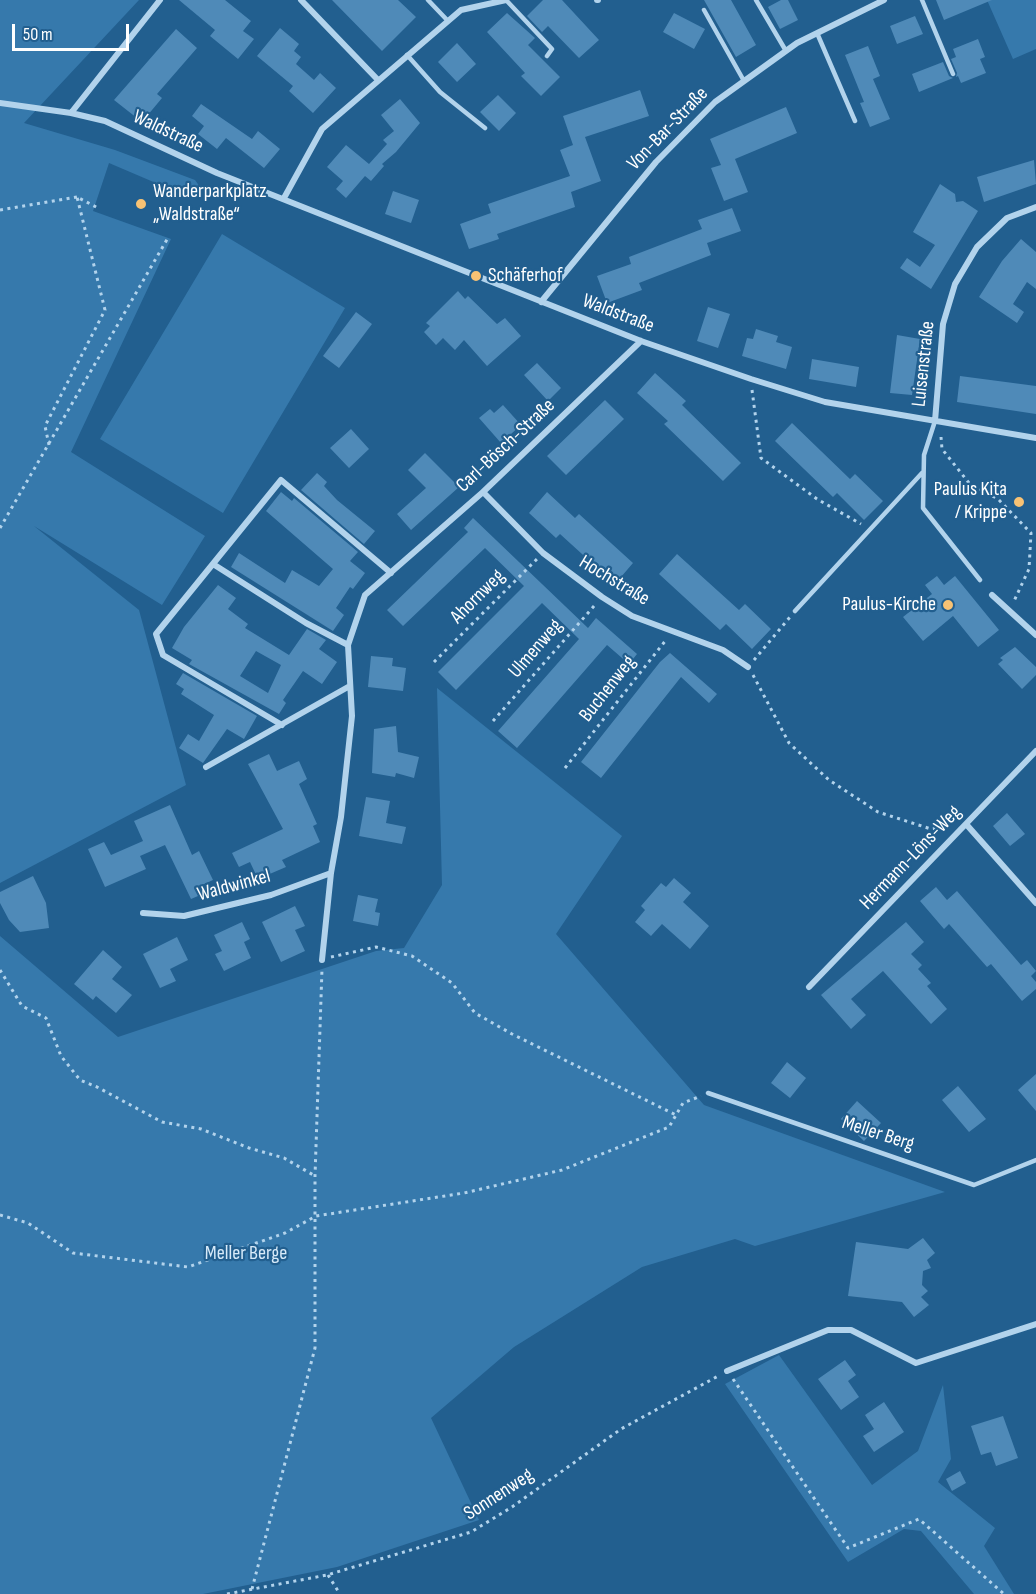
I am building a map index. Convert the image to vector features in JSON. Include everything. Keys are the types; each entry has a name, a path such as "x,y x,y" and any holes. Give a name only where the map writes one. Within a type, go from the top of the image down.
{"street":[{"path":"71,113 160,0"},
{"path":"300,0 378,80"},
{"path":"284,198 322,129 461,10 504,0"},
{"name":"Von-Bar-Straße","path":"541,302 684,132 715,102 786,51 817,32 879,1"},
{"name":"Waldstraße","path":"0,103 71,113 105,121 217,173 641,341 751,379 825,402 1036,438"},
{"name":"Luisenstraße","path":"938,421 943,324 955,285 977,247 1007,218 1036,207"},
{"name":"Carl-Bösch-Straße","path":"322,960 330,873 347,772 352,716 348,687 348,645 365,596 483,492 641,341"},
{"path":"282,725 163,655 156,634 280,480 391,573"},
{"name":"Hochstraße","path":"483,492 543,553 602,597 632,616 674,629 723,650 748,667"},
{"path":"213,564 306,624 348,645"},
{"path":"992,595 1036,635"},
{"path":"206,767 348,687"},
{"name":"Hermann-Löns-Weg","path":"809,987 1036,751"},
{"path":"966,824 1036,903"},
{"name":"Waldwinkel","path":"143,913 184,916 271,895 330,873"},
{"path":"727,1371 828,1330 851,1330 916,1363 1036,1324"}],"lane":[{"path":"428,0 448,21"},
{"path":"504,0 552,49 547,56"},
{"path":"756,0 786,51"},
{"path":"922,0 953,74"},
{"path":"704,10 744,81"},
{"path":"817,32 855,121"},
{"path":"407,55 441,92 485,128"},
{"path":"938,421 924,455 922,508 980,580"},
{"path":"795,611 872,531 922,473"},
{"name":"Meller Berg","path":"708,1093 974,1185 1036,1160"}],"path":[{"path":"49,447 45,426 105,310 76,197"},
{"path":"0,210 76,197 98,208"},
{"path":"0,528 49,447 169,236"},
{"path":"751,379 761,458 817,499 872,531"},
{"path":"938,421 942,449 969,483 998,499 1030,533 1029,569 1010,611"},
{"name":"Ahornweg","path":"434,662 543,553"},
{"name":"Ulmenweg","path":"493,721 602,597"},
{"path":"795,611 748,667 789,743 829,780 878,812 931,829 966,824"},
{"name":"Buchenweg","path":"565,768 674,629"},
{"path":"252,1589 315,1348 315,1176 322,960 376,946 412,956 452,983 476,1013 512,1034 676,1115"},
{"path":"0,970 22,1006 46,1017 61,1056 80,1080 162,1122 201,1129 249,1148 284,1158 315,1176"},
{"path":"0,1215 28,1223 73,1253 188,1267 285,1233 316,1216 464,1193 562,1170 669,1127 682,1103 708,1093"},
{"path":"727,1371 848,1548 919,1519 1004,1594"},
{"name":"Sonnenweg","path":"227,1594 327,1575 471,1532 512,1507 621,1429 727,1371"},
{"path":"327,1575 340,1594"}],"green space":[{"path":"0,0 139,0 24,123 115,150 195,180 200,187 184,195 109,163 93,211 171,239 71,452 205,536 162,605 34,526 139,610 186,785 0,883"},
{"path":"987,0 1036,0 1036,49 1013,59"},
{"path":"222,234 345,308 223,513 100,439"},
{"name":"Meller Berge","path":"437,688 622,836 556,934 704,1105 945,1192 755,1246 735,1239 642,1267 514,1347 431,1418 479,1520 337,1567 203,1594 0,1594 0,936 118,1037 376,951 404,948 442,885"},
{"path":"779,1355 872,1485 918,1451 943,1385 951,1459 938,1482 995,1528 984,1546 1014,1594 974,1594 921,1531 904,1529 848,1562 725,1384"}],"building":[{"path":"179,0 225,0 251,21 243,31 254,39 238,59 210,36 215,30"},
{"path":"332,0 398,0 416,17 382,51"},
{"path":"543,0 562,0 599,40 579,58 548,26 542,32 527,16"},
{"path":"704,0 731,0 756,45 736,57"},
{"path":"781,0 788,0 798,20 780,29 768,7"},
{"path":"936,0 992,0 944,20"},
{"path":"507,13 535,38 528,45 560,77 541,96 521,76 525,73 487,32"},
{"path":"674,13 705,29 694,49 663,32"},
{"path":"915,16 923,34 897,44 890,26"},
{"path":"280,28 299,44 294,51 301,57 296,64 314,80 320,73 336,88 313,113 289,91 293,86 257,56"},
{"path":"176,29 197,48 157,94 162,98 142,122 114,100"},
{"path":"978,39 985,57 980,59 986,73 961,83 958,76 956,77 957,73 951,59 956,57 953,49"},
{"path":"457,43 476,64 457,82 438,62"},
{"path":"868,46 880,76 873,79 890,119 870,127 860,103 864,102 845,55"},
{"path":"943,62 949,76 953,78 919,92 912,74"},
{"path":"640,90 649,116 585,137 601,181 571,192 575,207 497,234 499,239 469,249 460,224 491,213 488,204 570,176 560,150 573,145 563,116"},
{"path":"498,95 516,113 499,131 480,112"},
{"path":"400,99 420,123 396,152 382,164 384,166 371,181 365,176 346,198 336,189 343,181 327,167 346,145 369,164 387,144 383,140 394,131 381,115"},
{"path":"201,104 252,139 258,131 280,149 264,168 226,138 217,149 198,134 204,126 192,116"},
{"path":"786,107 797,133 735,159 748,192 724,201 711,168 721,165 710,139"},
{"path":"1034,160 1036,184 984,202 977,177"},
{"path":"940,184 955,194 956,202 963,201 978,211 931,289 900,268 907,258 920,267 935,245 913,232"},
{"path":"393,191 419,200 411,223 385,214"},
{"path":"732,208 741,231 707,243 711,255 639,283 642,290 607,303 597,276 631,264 629,257 702,229 698,220"},
{"path":"1021,239 1036,252 1036,289 1027,282 1013,304 1024,312 1017,323 979,297 1002,261"},
{"path":"458,291 465,299 468,296 497,324 505,318 521,336 487,366 464,340 455,350 443,338 436,345 424,332 430,326 426,323"},
{"path":"708,307 730,314 718,348 697,341"},
{"path":"356,312 372,324 339,368 323,356"},
{"path":"756,329 778,336 776,342 792,347 786,369 742,356 747,338 753,339"},
{"path":"897,335 920,339 912,395 890,393"},
{"path":"812,359 859,367 856,387 809,379"},
{"path":"537,363 561,388 548,401 524,375"},
{"path":"655,373 686,401 682,405 741,463 723,481 664,424 668,421 637,393"},
{"path":"960,376 1036,386 1036,414 957,402"},
{"path":"605,400 624,419 566,475 547,456"},
{"path":"503,405 521,425 501,443 479,418 490,409 494,413"},
{"path":"792,423 850,479 855,474 883,501 864,520 837,493 833,497 775,441"},
{"path":"351,429 369,449 349,468 330,448"},
{"path":"425,453 459,487 411,530 397,514 426,488 408,470"},
{"path":"317,473 327,482 324,486 337,500 375,531 364,544 301,490"},
{"path":"281,492 292,501 294,498 358,552 350,561 365,573 353,589 350,587 336,608 344,615 333,631 231,567 239,553 285,583 292,570 319,586 333,569 266,511"},
{"path":"547,492 575,518 579,514 633,563 615,584 560,534 556,538 529,513"},
{"path":"473,518 588,628 596,618 637,654 629,664 607,645 517,748 498,731 579,639 542,603 456,690 438,672 524,586 485,548 403,626 387,610 468,532 464,528"},
{"path":"677,554 739,610 745,604 771,629 752,649 726,624 720,630 659,574"},
{"name":"Paulus-Kirche","path":"937,576 944,585 955,576 999,630 978,647 953,616 923,641 903,617 932,594 925,585"},
{"path":"218,585 236,598 228,609 248,624 245,628 289,655 307,629 326,640 319,649 337,662 322,684 303,671 283,700 286,703 279,714 189,664 192,660 172,648 184,627","holes":["256,651 281,665 268,693 240,676"]},
{"path":"1015,647 1036,667 1036,675 1022,689 998,664 1003,660 1000,658"},
{"path":"670,653 717,694 709,703 681,677 601,778 581,762 660,662"},
{"path":"371,656 393,658 392,666 406,668 403,691 368,687"},
{"path":"183,673 257,716 244,739 227,729 203,763 179,748 188,734 199,741 214,715 181,694 184,689 176,684"},
{"path":"396,726 398,752 419,757 414,778 396,773 395,777 372,773 374,729"},
{"path":"269,754 277,771 299,761 307,779 299,784 317,824 313,826 320,842 282,860 286,867 258,879 250,862 239,867 232,853 283,829 248,764"},
{"path":"366,797 390,801 386,823 406,827 402,844 359,836"},
{"path":"170,805 192,855 199,851 213,880 202,885 205,893 191,899 165,845 140,856 146,869 105,887 88,849 104,842 111,855 143,841 134,821"},
{"path":"1007,813 1025,834 1010,846 993,826"},
{"path":"33,876 46,903 49,928 20,932 9,920 0,903 0,892"},
{"path":"674,878 691,893 683,902 709,926 690,949 662,924 651,936 635,922 645,910 641,906 661,883 666,887"},
{"path":"936,887 947,900 957,891 1021,965 1027,960 1036,971 1031,976 1036,982 1036,989 1022,1001 991,964 987,967 949,924 944,929 920,901"},
{"path":"358,895 378,899 375,912 380,913 378,926 353,921"},
{"path":"295,906 305,926 295,930 305,951 281,962 262,922"},
{"path":"242,922 250,939 244,942 251,958 224,971 215,954 222,951 214,935"},
{"path":"906,922 924,942 911,954 922,965 918,969 931,983 927,986 947,1009 931,1024 883,971 851,999 866,1015 851,1029 821,995"},
{"path":"177,937 188,960 170,969 176,981 160,988 143,954"},
{"path":"103,950 122,967 112,979 132,995 116,1013 96,996 93,1000 74,984"},
{"path":"787,1062 806,1078 790,1098 771,1083"},
{"path":"1036,1074 1036,1111 1018,1090"},
{"path":"958,1086 986,1119 969,1132 942,1100"},
{"path":"857,1101 881,1123 864,1141 841,1119"},
{"path":"923,1238 935,1253 927,1260 931,1268 923,1271 922,1285 928,1291 921,1297 929,1305 914,1317 902,1302 848,1296 856,1242 908,1249"},
{"path":"845,1360 856,1375 848,1381 859,1397 841,1410 818,1379"},
{"path":"884,1402 904,1432 874,1452 863,1436 874,1429 865,1415"},
{"path":"1003,1416 1018,1458 996,1466 991,1452 981,1455 971,1426"},
{"path":"960,1471 966,1483 952,1491 946,1479"}],"place":[{"name":"Wanderparkplatz „Waldstraße“","path":"141,204"},
{"name":"Schäferhof","path":"476,276"},
{"name":"Paulus Kita / Krippe","path":"1019,502"},
{"name":"Paulus-Kirche","path":"948,605"}]}
